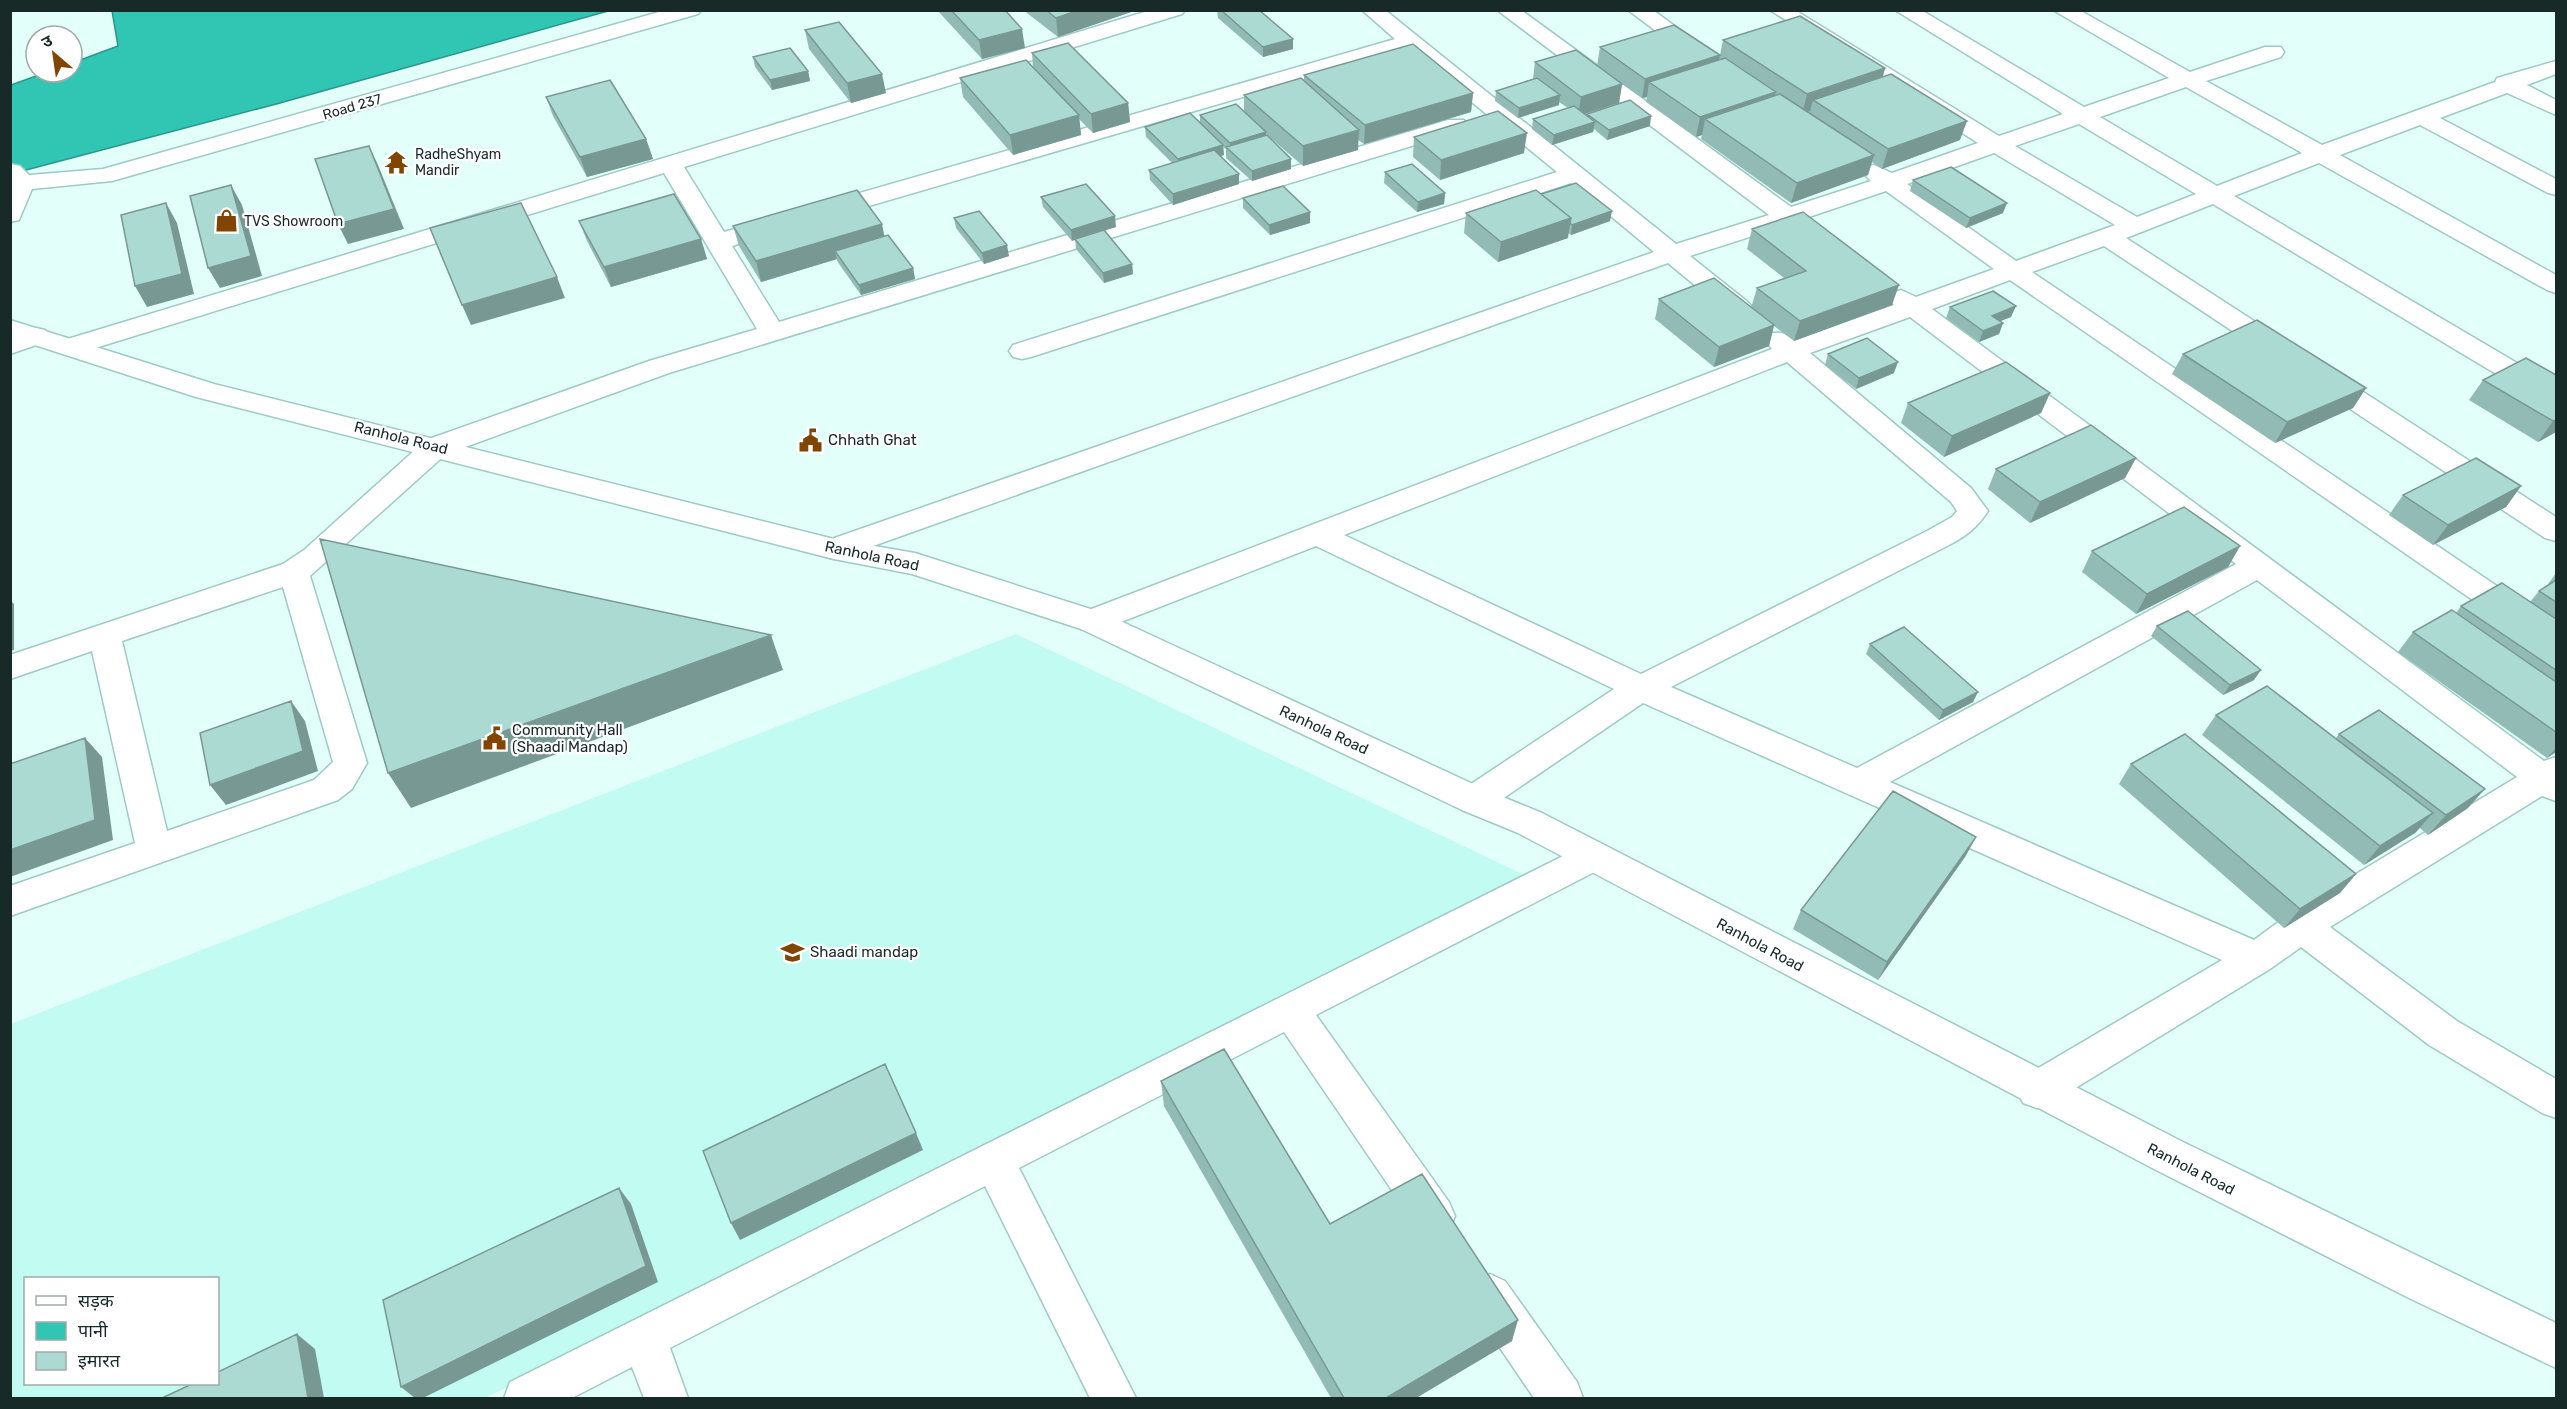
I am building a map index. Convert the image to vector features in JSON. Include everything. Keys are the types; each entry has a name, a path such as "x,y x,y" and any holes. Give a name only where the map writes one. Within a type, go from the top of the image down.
{"street":[{"name":"Road 237","path":"15,180 104,176 691,10"},
{"path":"70,346 1175,10"},
{"path":"1372,10 1759,324 1961,495 1972,511 1963,524 1938,538 1641,688 1474,800"},
{"path":"1507,10 1827,245"},
{"path":"1638,10 1724,70"},
{"path":"1780,10 1995,144 2135,226"},
{"path":"1905,10 2556,398"},
{"path":"2063,10 2556,285"},
{"path":"717,242 1409,42"},
{"path":"834,549 1671,254 1789,218 1995,144 2273,52"},
{"path":"1092,621 1791,351 2135,226 2505,83 2556,67"},
{"path":"2505,83 2556,108"},
{"path":"10,667 294,572 315,557 436,447 660,367 1498,113"},
{"path":"2420,116 2556,188"},
{"path":"1849,155 2014,271 2556,642"},
{"path":"670,164 773,334"},
{"path":"1022,351 1575,174"},
{"path":"10,215 15,180"},
{"path":"2106,236 2556,531"},
{"path":"1875,280 2552,779 2301,926 2257,958 2037,1090"},
{"name":"Ranhola Road","path":"19,337 70,346 206,390 834,549 915,564 1092,621 1474,800 1530,823 2037,1090 2322,1235 2556,1346"},
{"path":"1316,534 1641,688 2257,958"},
{"path":"1857,784 2259,565"},
{"path":"10,901 326,790 340,779 350,763 294,572"},
{"path":"105,636 154,850"},
{"path":"526,1398 1593,856"},
{"path":"2301,926 2443,1034 2556,1100"},
{"path":"1291,1011 1561,1398"},
{"path":"994,1161 1114,1398"},
{"path":"644,1339 666,1398"}],"shaded area":[{"name":"Shaadi mandap","path":"1016,634 1535,880 485,1398 11,1398 11,1024"}],"water":[{"path":"112,11 608,11 280,103 11,174 11,85 24,80 24,84 84,84 84,59 118,46"}],"building":[{"path":"951,10 1005,10 1022,29 979,40"},
{"path":"1046,10 1079,10 1056,18"},
{"path":"1221,10 1259,10 1293,39 1263,47"},
{"path":"1800,16 1885,68 1807,94 1723,40"},
{"path":"839,22 882,74 847,83 805,30"},
{"path":"1674,25 1720,55 1645,79 1600,47"},
{"path":"1068,43 1128,103 1091,114 1032,53"},
{"path":"1413,44 1473,93 1365,125 1304,75"},
{"path":"790,48 808,71 770,80 753,57"},
{"path":"1576,50 1622,84 1581,97 1535,62"},
{"path":"1725,58 1776,92 1700,117 1649,82"},
{"path":"1026,60 1079,115 1010,135 960,78"},
{"path":"1891,74 1967,121 1888,149 1813,100"},
{"path":"1301,78 1359,130 1303,146 1244,95"},
{"path":"1537,78 1560,95 1519,108 1496,91"},
{"path":"610,80 646,139 580,157 546,97"},
{"path":"1780,94 1874,155 1797,183 1705,119"},
{"path":"1630,100 1651,116 1609,130 1587,114"},
{"path":"1236,104 1266,132 1230,143 1200,115"},
{"path":"1574,106 1595,122 1554,135 1533,119"},
{"path":"1498,111 1527,133 1441,160 1414,137"},
{"path":"1190,113 1223,145 1178,159 1145,127"},
{"path":"1267,135 1291,159 1252,171 1226,147"},
{"path":"369,146 394,209 338,224 315,159"},
{"path":"1214,150 1239,174 1173,194 1149,170"},
{"path":"1412,164 1445,193 1418,202 1385,172"},
{"path":"1951,167 2007,203 1970,218 1913,180"},
{"path":"1576,183 1612,211 1572,225 1571,218 1541,194"},
{"path":"1086,184 1115,216 1071,230 1041,197"},
{"path":"231,185 251,256 208,268 190,196"},
{"path":"1283,186 1310,212 1269,225 1243,198"},
{"path":"857,190 882,224 756,261 733,226"},
{"path":"1536,190 1571,218 1501,242 1466,213"},
{"path":"674,194 701,239 604,267 579,221"},
{"path":"166,203 182,274 135,286 121,215"},
{"path":"521,203 557,277 462,305 430,228"},
{"path":"979,211 1007,245 982,253 954,218"},
{"path":"1803,212 1899,285 1800,321 1757,288 1806,271 1752,229"},
{"path":"1104,230 1132,264 1103,273 1075,239"},
{"path":"888,235 913,268 859,285 835,251"},
{"path":"1714,278 1774,325 1719,347 1659,299"},
{"path":"1993,291 2016,306 1992,316 2003,323 1983,331 1950,307"},
{"path":"2257,320 2366,388 2287,422 2183,354"},
{"path":"1867,338 1898,362 1859,378 1828,354"},
{"path":"2526,358 2556,375 2556,420 2553,421 2483,380"},
{"path":"2006,362 2050,393 1952,436 1908,403"},
{"path":"2091,425 2136,458 2040,502 1996,469"},
{"path":"2476,458 2521,486 2448,525 2403,495"},
{"path":"2184,507 2240,546 2147,594 2092,551"},
{"name":"Community Hall (Shaadi Mandap)","path":"320,539 771,635 388,773"},
{"path":"2556,580 2556,602 2539,591"},
{"path":"2502,583 2556,619 2556,670 2461,606"},
{"path":"2452,610 2556,682 2556,732 2413,632"},
{"path":"2188,611 2261,670 2230,685 2157,626"},
{"path":"1904,627 1978,692 1943,710 1870,644"},
{"path":"2267,686 2433,813 2380,846 2216,715"},
{"path":"291,701 303,751 210,785 200,733"},
{"path":"2379,710 2485,789 2446,815 2339,734"},
{"path":"2185,734 2356,874 2300,909 2131,764"},
{"path":"85,738 95,820 10,850 10,764"},
{"path":"1893,791 1976,837 1887,962 1801,910"},
{"path":"1224,1049 1330,1224 1422,1174 1518,1320 1386,1398 1344,1398 1161,1081"},
{"path":"885,1064 916,1133 731,1223 703,1151"},
{"path":"619,1188 646,1266 401,1387 383,1300"},
{"path":"297,1334 308,1398 162,1398 190,1385 219,1385 219,1372"}],"place":[{"name":"RadheShyam Mandir","path":"397,162"},
{"name":"TVS Showroom","path":"226,221"},
{"name":"Chhath Ghat","path":"810,440"},
{"name":"Community Hall (Shaadi Mandap)","path":"494,739"},
{"name":"Shaadi mandap","path":"792,952"}]}
